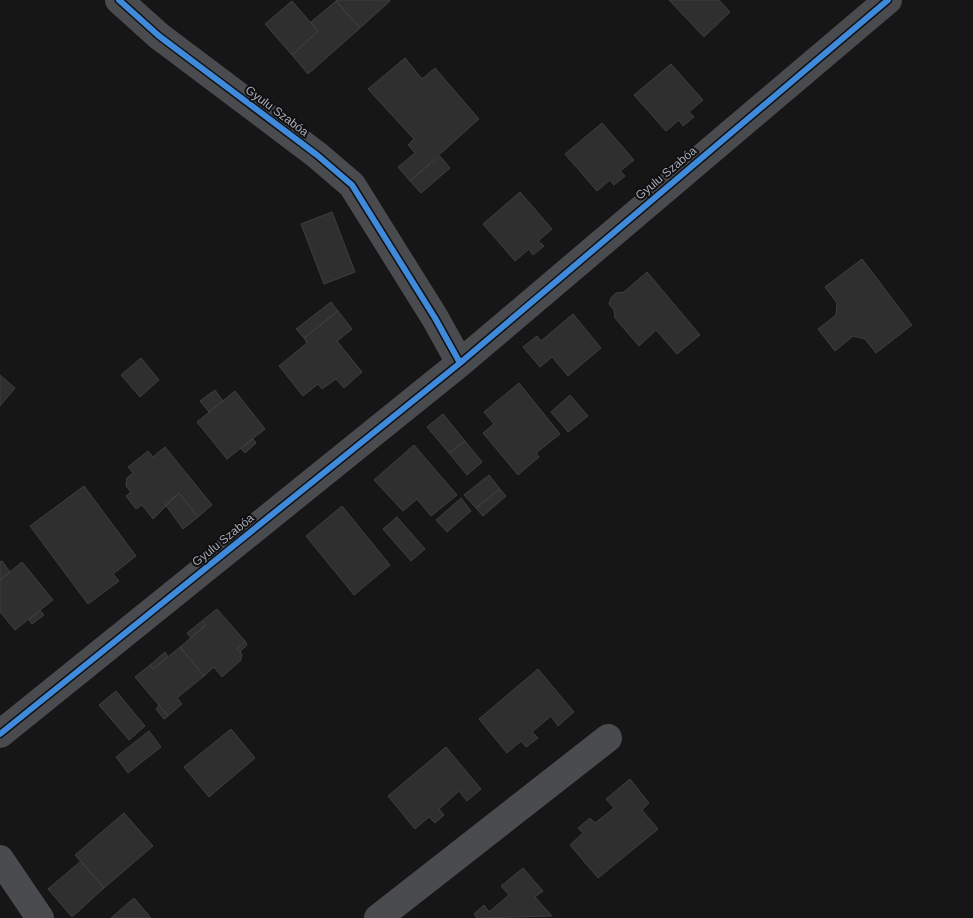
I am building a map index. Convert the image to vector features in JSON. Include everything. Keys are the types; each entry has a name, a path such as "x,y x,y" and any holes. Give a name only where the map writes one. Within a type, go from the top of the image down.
{"street":[{"name":"Gyulu Szabóa","path":"119,0 159,36 317,155 352,185 435,318 460,363"},
{"name":"Gyulu Szabóa","path":"0,734 460,363 888,0"},
{"path":"378,918 608,738"},
{"path":"0,859 40,918"}],"building":[{"path":"337,0 389,0 390,1 360,28"},
{"path":"669,0 719,0 730,12 704,37"},
{"path":"292,1 318,31 292,55 265,24"},
{"path":"336,1 360,28 308,74 292,55 318,31 311,22"},
{"path":"405,58 422,79 435,68 479,119 410,181 398,167 415,153 408,145 414,139 368,89"},
{"path":"671,64 703,100 689,112 694,117 683,126 679,120 666,131 634,95"},
{"path":"602,123 634,160 620,171 625,176 614,185 610,180 597,191 565,154"},
{"path":"440,156 450,168 421,193 410,181"},
{"path":"520,192 552,229 538,241 544,246 533,255 529,249 515,261 483,224"},
{"path":"332,212 355,272 324,284 301,224"},
{"path":"862,259 912,325 876,353 865,339 853,336 835,351 818,329 836,315 837,303 825,287"},
{"path":"647,272 700,335 677,354 656,330 639,346 615,318 614,310 609,304 611,298 616,293 624,292"},
{"path":"331,302 338,311 304,338 296,329"},
{"path":"338,311 352,329 337,341 362,372 344,388 336,379 322,389 318,384 303,396 279,366 307,343 304,338"},
{"path":"573,314 601,348 568,376 552,357 540,367 523,347 537,336 541,341"},
{"path":"141,358 159,380 140,397 121,375"},
{"path":"0,375 15,388 0,406"},
{"path":"519,383 560,434 536,453 539,457 518,475 483,433 494,424 484,412"},
{"path":"215,390 223,401 209,412 200,401"},
{"path":"235,391 265,429 227,459 197,422"},
{"path":"570,395 588,416 568,432 551,412"},
{"path":"443,414 465,441 449,453 427,427"},
{"path":"253,439 256,443 245,453 241,449"},
{"path":"465,441 482,462 467,475 449,453"},
{"path":"414,445 457,495 431,516 417,499 403,511 374,480"},
{"path":"165,447 212,505 198,517 179,493 153,519 142,505 136,509 126,496 131,492 126,486 127,478 133,473 128,467 148,451 153,457"},
{"path":"489,475 500,489 476,508 464,495"},
{"path":"84,486 136,556 113,574 119,581 88,604 30,526"},
{"path":"500,489 506,496 483,516 476,508"},
{"path":"179,493 198,517 183,529 165,504"},
{"path":"461,498 471,511 447,532 436,520"},
{"path":"342,506 390,565 354,595 306,536"},
{"path":"397,517 425,549 411,561 383,529"},
{"path":"2,561 10,572 0,580 0,562"},
{"path":"22,562 53,600 15,630 0,612 0,580"},
{"path":"217,609 245,641 237,649 242,654 241,660 222,677 214,667 204,676 180,647 206,625 202,621"},
{"path":"40,610 44,615 32,624 29,620"},
{"path":"202,621 206,625 191,638 187,633"},
{"path":"245,641 247,645 240,652 237,649"},
{"path":"180,647 204,676 177,698 182,704 168,716 135,677 150,665 153,669"},
{"path":"165,652 168,657 153,669 150,665"},
{"path":"538,669 574,712 558,726 551,716 532,732 538,738 526,747 521,741 507,753 479,719"},
{"path":"116,691 145,726 129,740 99,705"},
{"path":"159,705 168,716 164,719 156,709"},
{"path":"231,729 255,758 209,797 184,767"},
{"path":"149,731 161,747 128,773 116,757"},
{"path":"446,747 481,789 467,801 459,791 439,809 444,815 435,823 429,817 415,829 388,796"},
{"path":"630,779 649,803 642,810 658,829 598,878 570,845 583,833 578,828 590,818 595,823 614,808 606,799"},
{"path":"124,813 153,846 104,888 75,855"},
{"path":"81,861 104,888 72,917 48,889"},
{"path":"523,868 543,891 535,897 552,916 477,918 474,914 484,905 489,912 509,895 501,886"},
{"path":"134,898 151,918 111,918"}],"cycle path":[{"path":"119,0 159,36 317,155 352,185 435,318 460,363"},
{"path":"0,734 460,363 888,0"}]}
